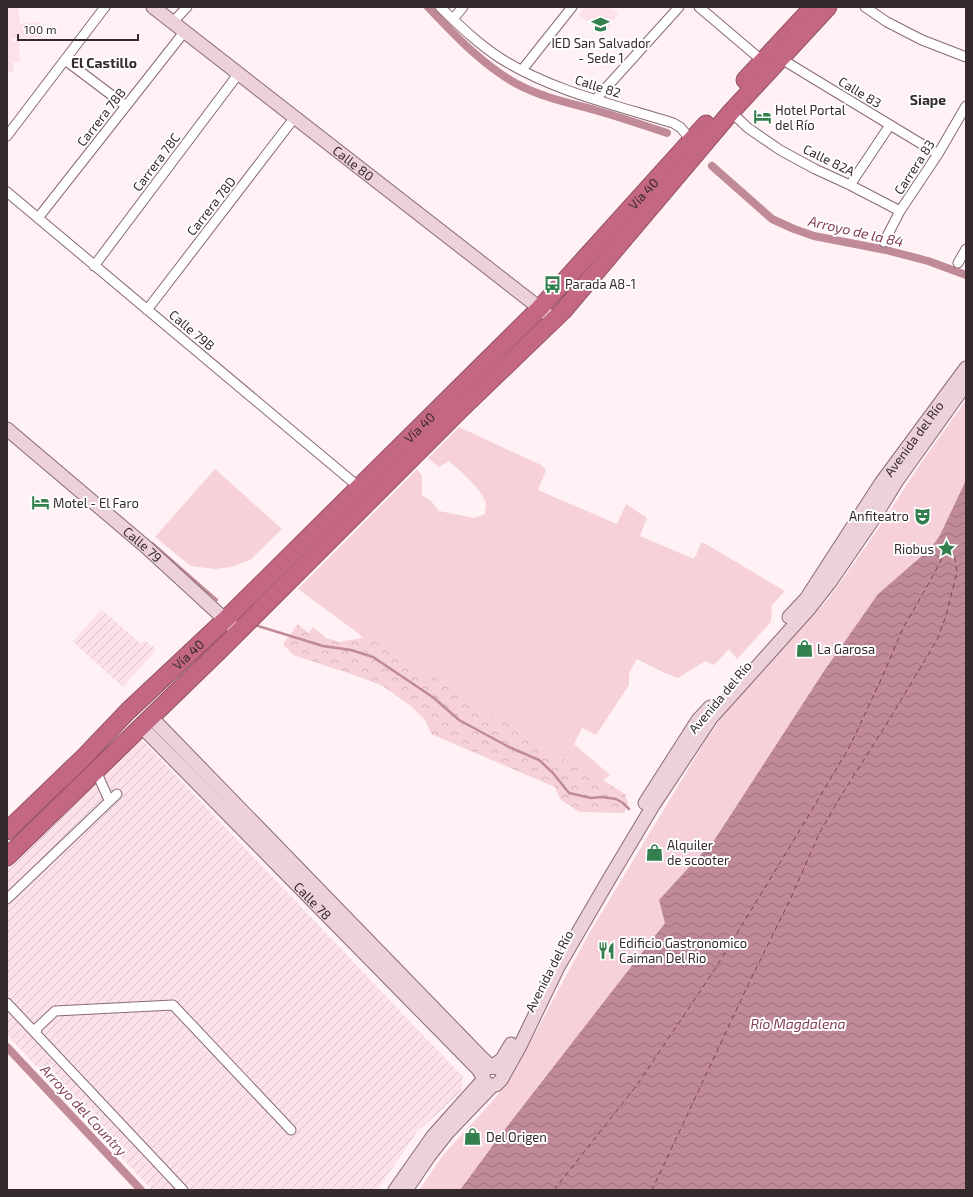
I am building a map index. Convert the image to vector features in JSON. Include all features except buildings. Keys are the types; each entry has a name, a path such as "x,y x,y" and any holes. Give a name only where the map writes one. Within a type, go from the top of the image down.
{"highway":[{"name":"Vía 40","path":"7,831 84,757 128,711 225,620 360,488 450,408 554,320 731,112 813,7"},
{"name":"Vía 40","path":"7,857 98,775 146,722 287,585 450,408 643,193 771,60 828,7"},
{"path":"84,757 98,775"}],"main road":[{"name":"Calle 80","path":"153,7 554,320"},
{"name":"Avenida del Río","path":"395,1190 433,1136 470,1094 486,1072 502,1059 574,924 643,806 698,720 806,599 881,483 966,368"},
{"name":"Avenida del Río","path":"406,1190 429,1156 448,1132 486,1072 520,1046 558,967 650,811 699,734 711,718 808,610 823,591 874,518 896,482 966,384"},
{"name":"Calle 79","path":"7,428 145,546 238,631"},
{"path":"823,591 826,577 871,512 876,502 881,483"},
{"name":"Calle 78","path":"146,722 486,1072"},
{"path":"470,1094 474,1080 474,1073 486,1072"}],"street":[{"path":"7,136 105,7"},
{"path":"173,22 187,7"},
{"name":"Calle 82","path":"440,7 474,39 499,58 548,83 596,100 673,123 680,127 692,141"},
{"path":"453,20 463,7"},
{"path":"522,70 572,7"},
{"path":"596,100 679,7"},
{"name":"Calle 83","path":"699,7 771,60 890,125 938,154"},
{"path":"865,7 887,22 922,40 966,57"},
{"name":"Carrera 78B","path":"38,218 185,31"},
{"path":"65,60 126,106"},
{"name":"Carrera 78C","path":"94,266 239,74"},
{"name":"Carrera 83","path":"884,242 900,211 938,154 966,106"},
{"name":"Calle 82A","path":"731,112 748,128 780,150 900,211"},
{"name":"Carrera 78D","path":"147,310 295,117"},
{"path":"850,185 890,125"},
{"name":"Calle 79B","path":"7,192 360,488"},
{"path":"958,263 966,249"},
{"path":"98,775 109,800"},
{"path":"7,898 117,794"},
{"path":"7,1003 184,1190"},
{"path":"36,1034 37,1028 56,1011 173,1005 291,1130"}],"shaded area":[{"path":"7,7 18,7 20,24 40,22 41,37 12,39 12,42 19,41 20,61 13,62 14,72 7,73"},
{"name":"IED San Salvador - Sede 1","path":"584,7 609,7 618,14 604,34 579,15"},
{"path":"101,609 141,644 145,640 156,650 123,687 73,642"},
{"path":"141,739 463,1077 461,1092 417,1132 377,1190 152,1190 7,1035 7,868"}],"green space":[{"path":"966,400 966,480 940,535 931,548 878,594 824,671 715,839 698,857 665,923 502,1133 460,1190 419,1190 444,1154 497,1096 517,1067 587,937 704,743 724,714 829,598"},
{"path":"459,427 541,465 546,470 538,490 617,524 626,504 647,518 640,536 694,559 702,542 785,591 772,605 771,622 737,659 729,649 714,665 705,661 678,678 637,659 629,673 629,685 596,735 582,728 574,744 610,775 603,780 528,740 506,722 484,712 470,698 451,689 434,676 420,675 395,655 378,644 363,638 298,589 417,469 422,476 422,495 432,502 439,511 474,518 485,514 486,504 481,493 464,475 449,461 439,467 428,458"},
{"path":"215,469 282,529 250,560 231,567 215,569 191,566 155,537"},
{"path":"298,624 309,633 313,627 326,638 339,642 363,638 377,643 419,674 434,676 451,689 470,698 484,712 506,722 528,740 603,780 625,794 628,803 624,813 579,812 560,799 555,787 431,734 426,721 411,706 381,685 293,655 283,644"}],"water":[{"name":"Río Magdalena","path":"966,480 966,1190 460,1190 502,1133 665,923 659,900 715,839 824,671 878,594 931,548 940,535"}],"waterway":[{"name":"Arroyo de la 84","path":"428,7 481,59 492,68 526,89 667,133"},
{"name":"Arroyo de la 84","path":"712,166 772,219 794,229 814,236 886,250 928,261 966,275"},
{"path":"152,543 217,600"},
{"path":"258,626 323,646 351,650 373,657 434,698 459,720 509,747 539,760 553,773 569,793 591,798 602,797 616,799 629,809"},
{"name":"Arroyo del Country","path":"7,1047 141,1190"}],"ferry route":[{"path":"554,1190 637,1085 715,969 850,746 903,628 947,549 955,559 957,572 946,616 937,640 819,834 790,900 748,985 652,1190"}],"place":[{"name":"IED San Salvador - Sede 1","path":"601,24"},
{"name":"Hotel Portal del Río","path":"762,117"},
{"name":"Parada A8-1","path":"552,284"},
{"name":"Motel - El Faro","path":"40,503"},
{"name":"Anfiteatro","path":"922,516"},
{"name":"Riobus","path":"947,549"},
{"name":"La Garosa","path":"804,649"},
{"name":"Alquiler de scooter","path":"654,852"},
{"name":"Edificio Gastronomico Caiman Del Rio","path":"606,950"},
{"name":"Del Origen","path":"473,1137"}],"district":[{"name":"El Castillo","path":"104,62"},
{"name":"Siape","path":"928,99"}]}
